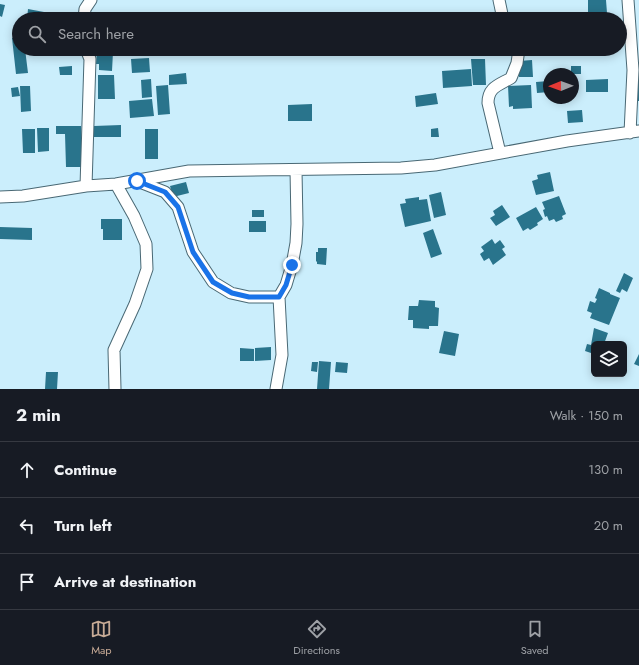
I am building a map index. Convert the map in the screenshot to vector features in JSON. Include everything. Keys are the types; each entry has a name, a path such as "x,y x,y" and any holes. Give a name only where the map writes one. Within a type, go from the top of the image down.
{"street":[{"path":"85,12 91,0"},
{"path":"499,0 502,12"},
{"path":"0,197 23,196 86,186 116,184 190,171 400,168 435,165 567,141 635,132 633,70 628,0"},
{"path":"86,186 90,59 89,56"},
{"path":"500,153 488,103 488,94 494,88 511,78 518,56"},
{"path":"276,389 282,355 279,297 286,285 292,265 296,243 296,170"},
{"path":"137,181 165,192 178,207 193,252 213,282 232,293 249,297 279,297"},
{"path":"115,389 114,350 135,304 147,268 146,244 134,216 116,184"}],"building":[{"path":"588,0 606,0 607,12 588,12"},
{"path":"0,4 5,5 2,17 0,16"},
{"path":"28,9 44,12 28,12"},
{"path":"14,56 26,56 28,73 16,74"},
{"path":"97,56 113,56 112,71 99,70 99,64 96,64"},
{"path":"149,58 150,72 132,73 131,59"},
{"path":"471,59 485,59 486,85 473,85"},
{"path":"532,60 533,77 519,77 519,61"},
{"path":"72,66 72,75 60,75 59,67"},
{"path":"571,66 581,66 581,74 579,74 579,68 571,68"},
{"path":"471,69 472,86 443,88 442,71"},
{"path":"186,73 187,84 169,85 169,75"},
{"path":"98,75 114,75 115,99 98,99"},
{"path":"151,79 152,97 142,98 141,80"},
{"path":"608,79 608,92 586,92 586,80"},
{"path":"543,81 543,92 537,93 536,82"},
{"path":"636,81 639,81 639,101 637,101"},
{"path":"168,85 170,114 158,115 156,86"},
{"path":"531,85 532,108 513,109 513,106 509,107 508,86"},
{"path":"20,86 30,86 31,111 21,112"},
{"path":"18,87 20,96 12,97 11,88"},
{"path":"436,93 438,104 416,107 415,96"},
{"path":"152,99 154,116 130,118 129,101"},
{"path":"312,104 312,121 288,121 288,105"},
{"path":"582,110 583,122 568,123 567,111"},
{"path":"121,125 121,137 94,137 94,126"},
{"path":"56,126 81,126 82,167 66,167 65,134 56,134"},
{"path":"37,128 49,128 49,151 38,152"},
{"path":"438,128 439,137 431,137 431,129"},
{"path":"22,129 35,129 35,153 23,153"},
{"path":"145,129 158,129 158,159 145,159"},
{"path":"550,172 554,191 536,195 532,181 538,179 537,175"},
{"path":"186,182 189,193 173,197 170,186"},
{"path":"441,192 446,215 434,218 429,195"},
{"path":"559,196 566,214 562,216 563,219 556,222 554,219 549,221 547,216 545,217 543,210 545,209 542,202"},
{"path":"419,197 419,200 427,199 431,221 405,227 400,204 406,203 405,199"},
{"path":"502,205 510,217 496,226 490,218 495,215 493,211"},
{"path":"536,207 543,219 537,223 538,225 530,230 528,228 523,231 516,218"},
{"path":"252,210 264,210 264,217 252,217"},
{"path":"101,219 122,219 122,240 103,240"},
{"path":"249,221 266,221 266,232 249,232"},
{"path":"0,227 32,228 32,240 0,239"},
{"path":"433,229 442,254 431,258 423,233"},
{"path":"492,239 495,244 500,240 505,247 502,249 506,255 493,265 489,258 484,261 480,254 484,251 481,247"},
{"path":"318,248 327,248 326,265 317,264 317,261 316,262 316,252 318,252"},
{"path":"624,273 633,278 627,292 622,289 620,293 616,291"},
{"path":"599,288 620,298 609,325 590,318 592,313 587,311 590,301 595,303 597,299 595,298"},
{"path":"419,300 435,301 435,307 439,308 438,326 429,326 429,329 413,328 413,320 408,320 409,306 418,306"},
{"path":"594,328 608,333 605,341 592,341"},
{"path":"444,331 459,334 455,356 439,353"},
{"path":"587,344 591,345 591,353 585,351"},
{"path":"271,347 271,360 255,361 255,348"},
{"path":"240,348 254,349 254,361 240,361"},
{"path":"639,354 639,366 634,364"},
{"path":"319,361 331,362 329,389 317,389"},
{"path":"312,362 318,362 317,372 311,371"},
{"path":"336,362 348,363 347,373 335,372"},
{"path":"46,372 58,372 57,389 45,389"}],"route":[{"path":"137,181 165,192 178,207 193,252 213,282 232,293 249,297 279,297 286,285 292,265"}]}
